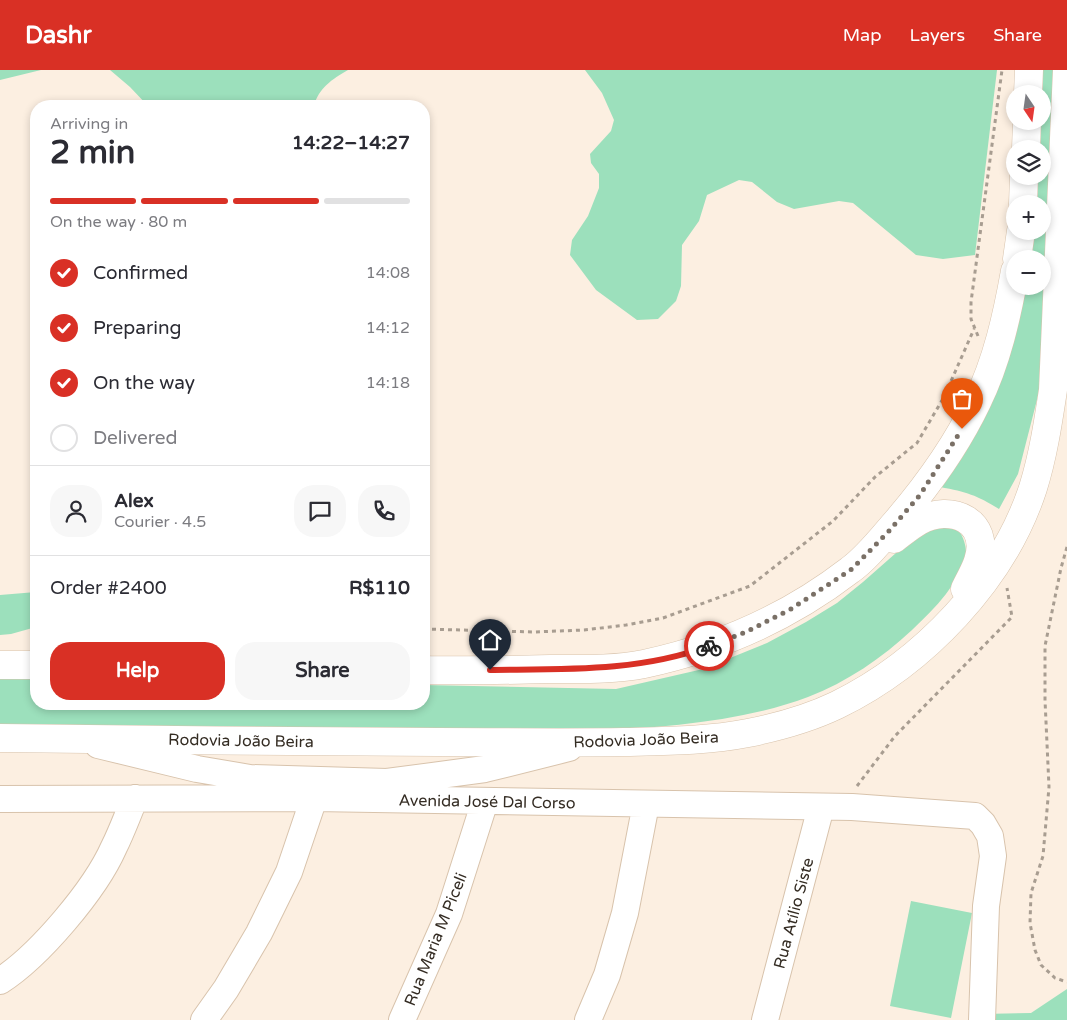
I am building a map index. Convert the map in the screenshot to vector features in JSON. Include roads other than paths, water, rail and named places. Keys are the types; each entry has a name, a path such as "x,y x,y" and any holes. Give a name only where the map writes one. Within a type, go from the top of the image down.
{"main road":[{"path":"1029,85 1030,70"},
{"name":"Rodovia João Beira","path":"0,738 592,742 692,740 748,733 796,721 836,705 872,685 909,660 937,635 971,598 1001,558 1018,526 1033,489 1045,442 1051,399 1057,320 1067,70"},
{"path":"852,569 889,531 920,495 954,443 977,402 996,355 1011,295"},
{"path":"430,670 589,669 642,664 696,651 746,632 791,609 852,569 920,520 940,515 958,515 969,520 978,530 980,543 979,561 961,597 937,635"},
{"path":"0,665 30,665"}],"street":[{"path":"73,739 197,769 250,778 387,782 485,769 592,742"},
{"path":"0,981 45,942 94,883 114,848 135,798"},
{"path":"204,1020 226,989 259,933 288,872 314,798"},
{"name":"Avenida José Dal Corso","path":"0,799 314,798 821,806 975,816 983,824 990,836 993,856 986,906 982,1020"},
{"name":"Rua Maria M Piceli","path":"402,1020 449,914 485,801"},
{"path":"588,1020 607,975 625,912 646,804"},
{"name":"Rua Atílio Siste","path":"765,1020 821,806"}]}
